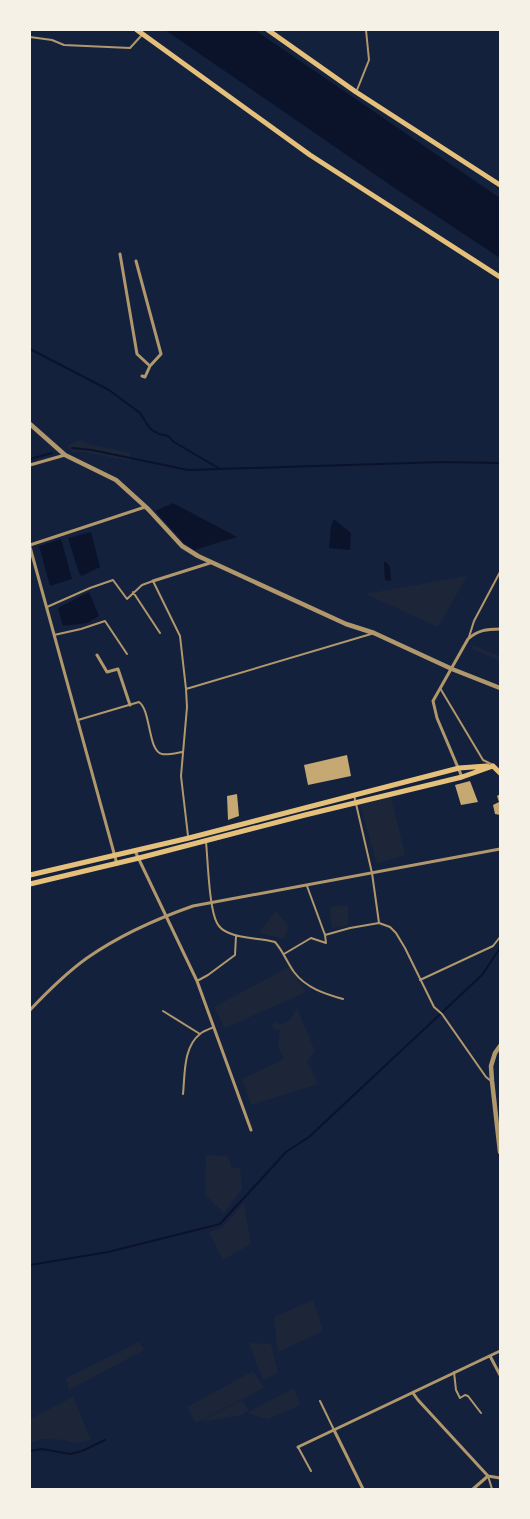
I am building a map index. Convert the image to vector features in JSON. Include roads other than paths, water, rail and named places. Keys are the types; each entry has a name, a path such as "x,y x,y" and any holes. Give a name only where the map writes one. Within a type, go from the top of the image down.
{"main road":[{"path":"137,30 310,155 500,277"},
{"path":"268,30 356,92 500,185"},
{"path":"30,884 206,842 356,802 462,777 493,766"},
{"path":"30,876 188,838 459,768 493,766 500,773"}],"street":[{"path":"120,254 137,354 150,366"},
{"path":"136,261 161,354 150,366 146,377"},
{"path":"30,424 66,455 116,480 146,507 182,546 210,563 346,624 374,633 452,669 500,688"},
{"path":"30,466 66,455"},
{"path":"116,864 30,546 146,507"},
{"path":"153,581 210,563"},
{"path":"462,777 434,710 433,702 468,639 476,632 485,629 500,629"},
{"path":"97,655 107,672 118,669 130,705"},
{"path":"493,766 500,764"},
{"path":"30,1010 65,976 86,959 124,935 193,906 500,849"},
{"path":"136,851 197,981 251,1130"},
{"path":"500,1046 491,1066 500,1152"},
{"path":"298,1447 500,1350"},
{"path":"490,1356 500,1375"},
{"path":"413,1392 418,1400 488,1476 500,1478"},
{"path":"334,1430 363,1489"},
{"path":"473,1489 488,1476"}],"lane":[{"path":"356,92 369,60 366,30"},
{"path":"30,37 52,40 64,45 130,48 142,34"},
{"path":"468,639 474,621 500,572"},
{"path":"47,607 113,580 127,599 142,585 153,581 180,636 186,688 186,729 182,752 181,776 188,838 206,842 212,902 218,924 227,933 236,936 275,942 295,973 304,982 326,994 343,999"},
{"path":"133,592 160,633"},
{"path":"54,634 81,629 105,621 127,654"},
{"path":"186,688 374,633"},
{"path":"440,688 483,760 493,766"},
{"path":"78,720 139,702 144,706 151,736 159,754 182,752"},
{"path":"354,795 372,873 379,923"},
{"path":"284,954 311,938 326,943 325,935 307,884"},
{"path":"325,935 379,923 390,927 405,948 434,1007 442,1014 486,1077 492,1082"},
{"path":"197,981 235,955 236,936"},
{"path":"420,980 493,946 500,937"},
{"path":"163,1012 200,1034"},
{"path":"183,1094 186,1058 190,1046 200,1034 214,1028"},
{"path":"454,1372 460,1398 468,1396 481,1414"},
{"path":"320,1401 334,1430"},
{"path":"298,1447 311,1471"},
{"path":"488,1476 492,1489"}],"waterway":[{"path":"30,349 109,390 140,413 152,430 168,436 174,442 220,469"},
{"path":"72,448 92,450 188,470 442,462 500,463"},
{"path":"30,459 52,453"},
{"path":"30,1265 108,1252 220,1224 286,1152 309,1137 482,975 500,948"},
{"path":"30,1451 42,1449 70,1454 82,1451 105,1440"}]}
